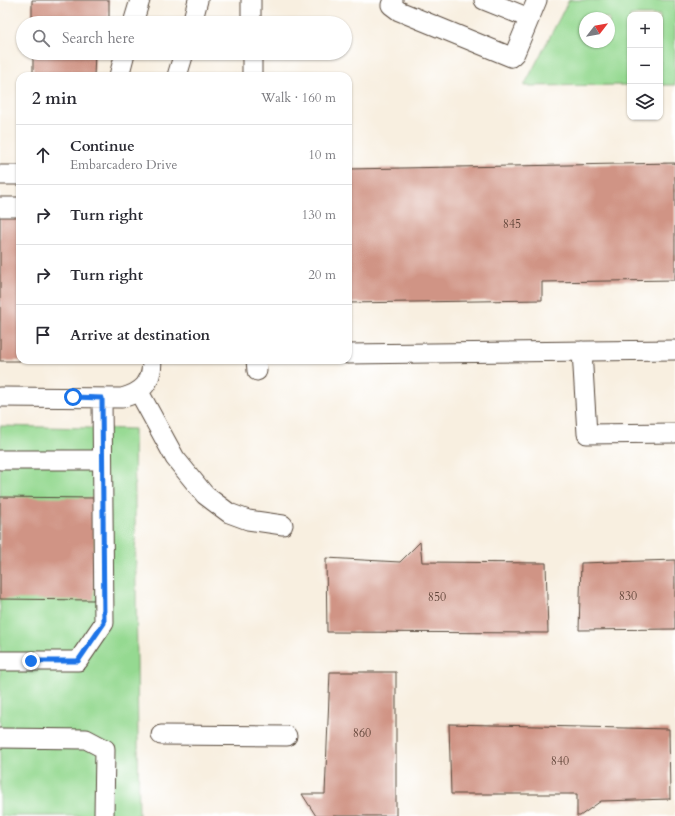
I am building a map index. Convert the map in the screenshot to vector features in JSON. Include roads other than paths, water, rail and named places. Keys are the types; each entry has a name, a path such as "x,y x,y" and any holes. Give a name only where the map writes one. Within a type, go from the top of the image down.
{"street":[{"path":"135,16 140,0"},
{"path":"194,16 198,0"},
{"path":"251,0 251,16"},
{"path":"393,0 392,5 399,11 511,56 515,53 537,0"},
{"path":"484,0 529,18"},
{"path":"120,72 123,60"},
{"path":"178,72 182,60"},
{"path":"252,60 252,72"},
{"path":"0,176 16,176"},
{"path":"0,207 16,207"},
{"path":"352,354 675,350"},
{"path":"582,351 587,434 675,433"},
{"path":"0,397 122,398 139,392 150,379 152,364"},
{"path":"139,392 175,458 205,495 229,513 248,520 283,525"},
{"path":"0,661 78,661 104,623 102,398"},
{"path":"0,460 102,460"},
{"path":"162,736 287,736"},
{"path":"0,738 86,739 105,749 104,816"}]}
